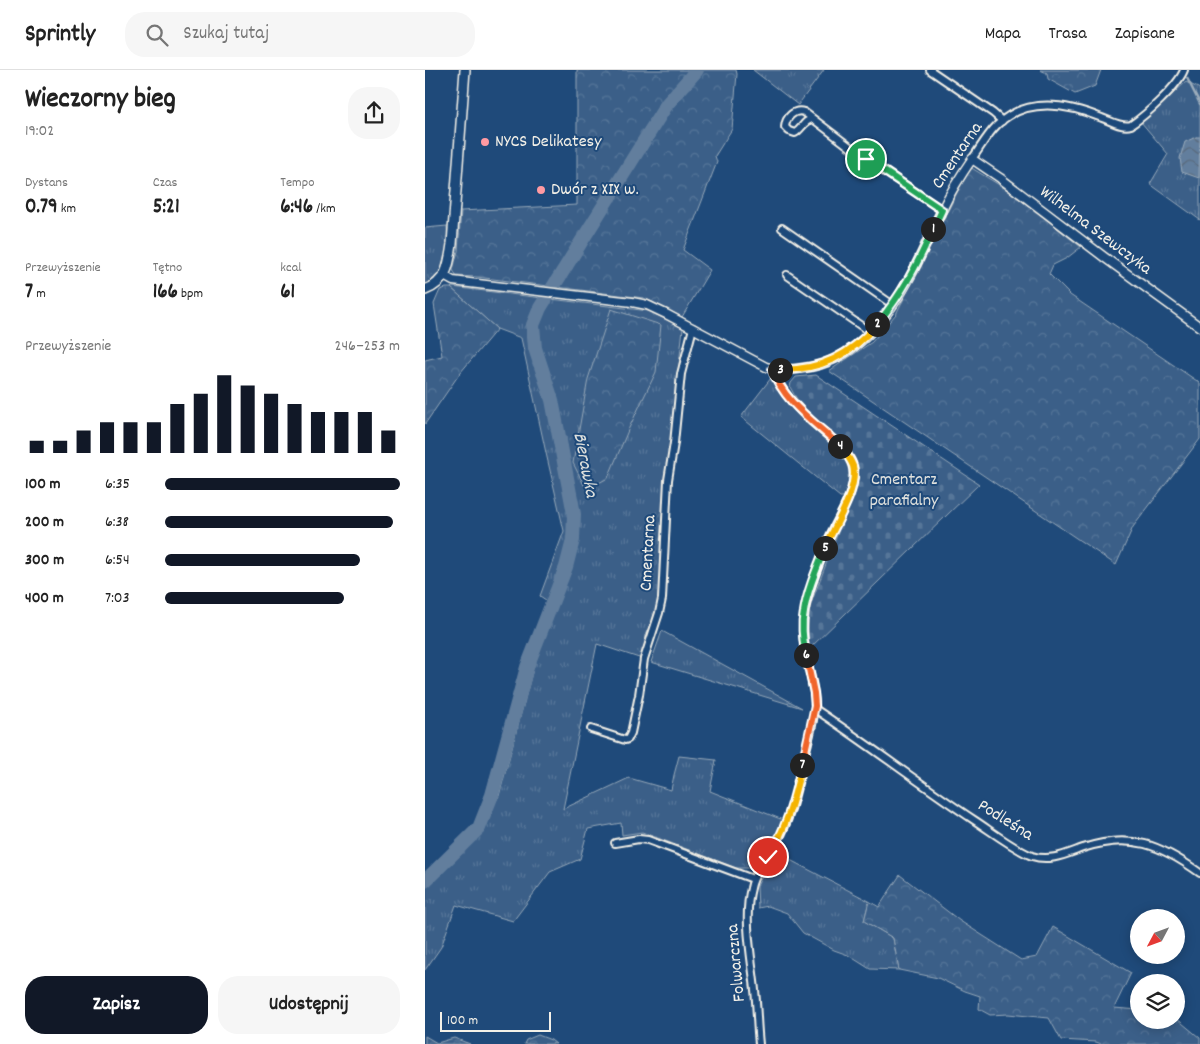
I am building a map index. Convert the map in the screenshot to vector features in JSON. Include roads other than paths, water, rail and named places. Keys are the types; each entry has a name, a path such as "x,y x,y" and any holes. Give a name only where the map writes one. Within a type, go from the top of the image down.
{"main road":[{"path":"425,290 437,284 444,276 449,262 465,70"}],"street":[{"name":"Cmentarna","path":"929,70 1002,121"},
{"name":"Cmentarna","path":"444,276 456,282 647,305 762,366 772,369 798,369 823,364 846,352 870,332 893,305 911,276 953,188 991,132 1002,121 1027,108 1051,105 1082,110 1126,126 1134,123 1170,91 1179,81 1184,70"},
{"name":"Cmentarna","path":"813,119 875,165 942,210"},
{"name":"Wilhelma Szewczyka","path":"972,159 1200,327"},
{"path":"782,228 893,305"},
{"path":"787,275 870,332"},
{"name":"Cmentarna","path":"591,730 625,740 628,739 631,733 644,659 662,599 668,488 679,391 681,374 693,328"},
{"name":"Folwarczna","path":"759,1044 748,917 749,896 753,879 778,841 788,816 798,781 815,709 815,698 804,647 803,614 813,578 854,480 854,471 849,458 841,448 792,402 779,385 772,369"},
{"name":"Podleśna","path":"815,709 953,806 1030,855 1053,858 1101,843 1138,842 1166,851 1200,873"},
{"path":"615,843 639,839 648,840 753,879"}],"water":[{"path":"1200,137 1199,178 1182,172 1180,158 1185,142"}],"waterway":[{"name":"Bierawka","path":"425,881 479,828 492,795 527,667 566,567 573,540 574,514 552,400 535,348 533,325 540,308 667,104 697,70"},
{"path":"1187,78 1200,104"}],"place":[{"name":"NYCS Delikatesy","path":"485,142"},
{"name":"Dwór z XIX w.","path":"541,190"}],"park label":[{"name":"Cmentarz parafialny","path":"904,490"}]}
